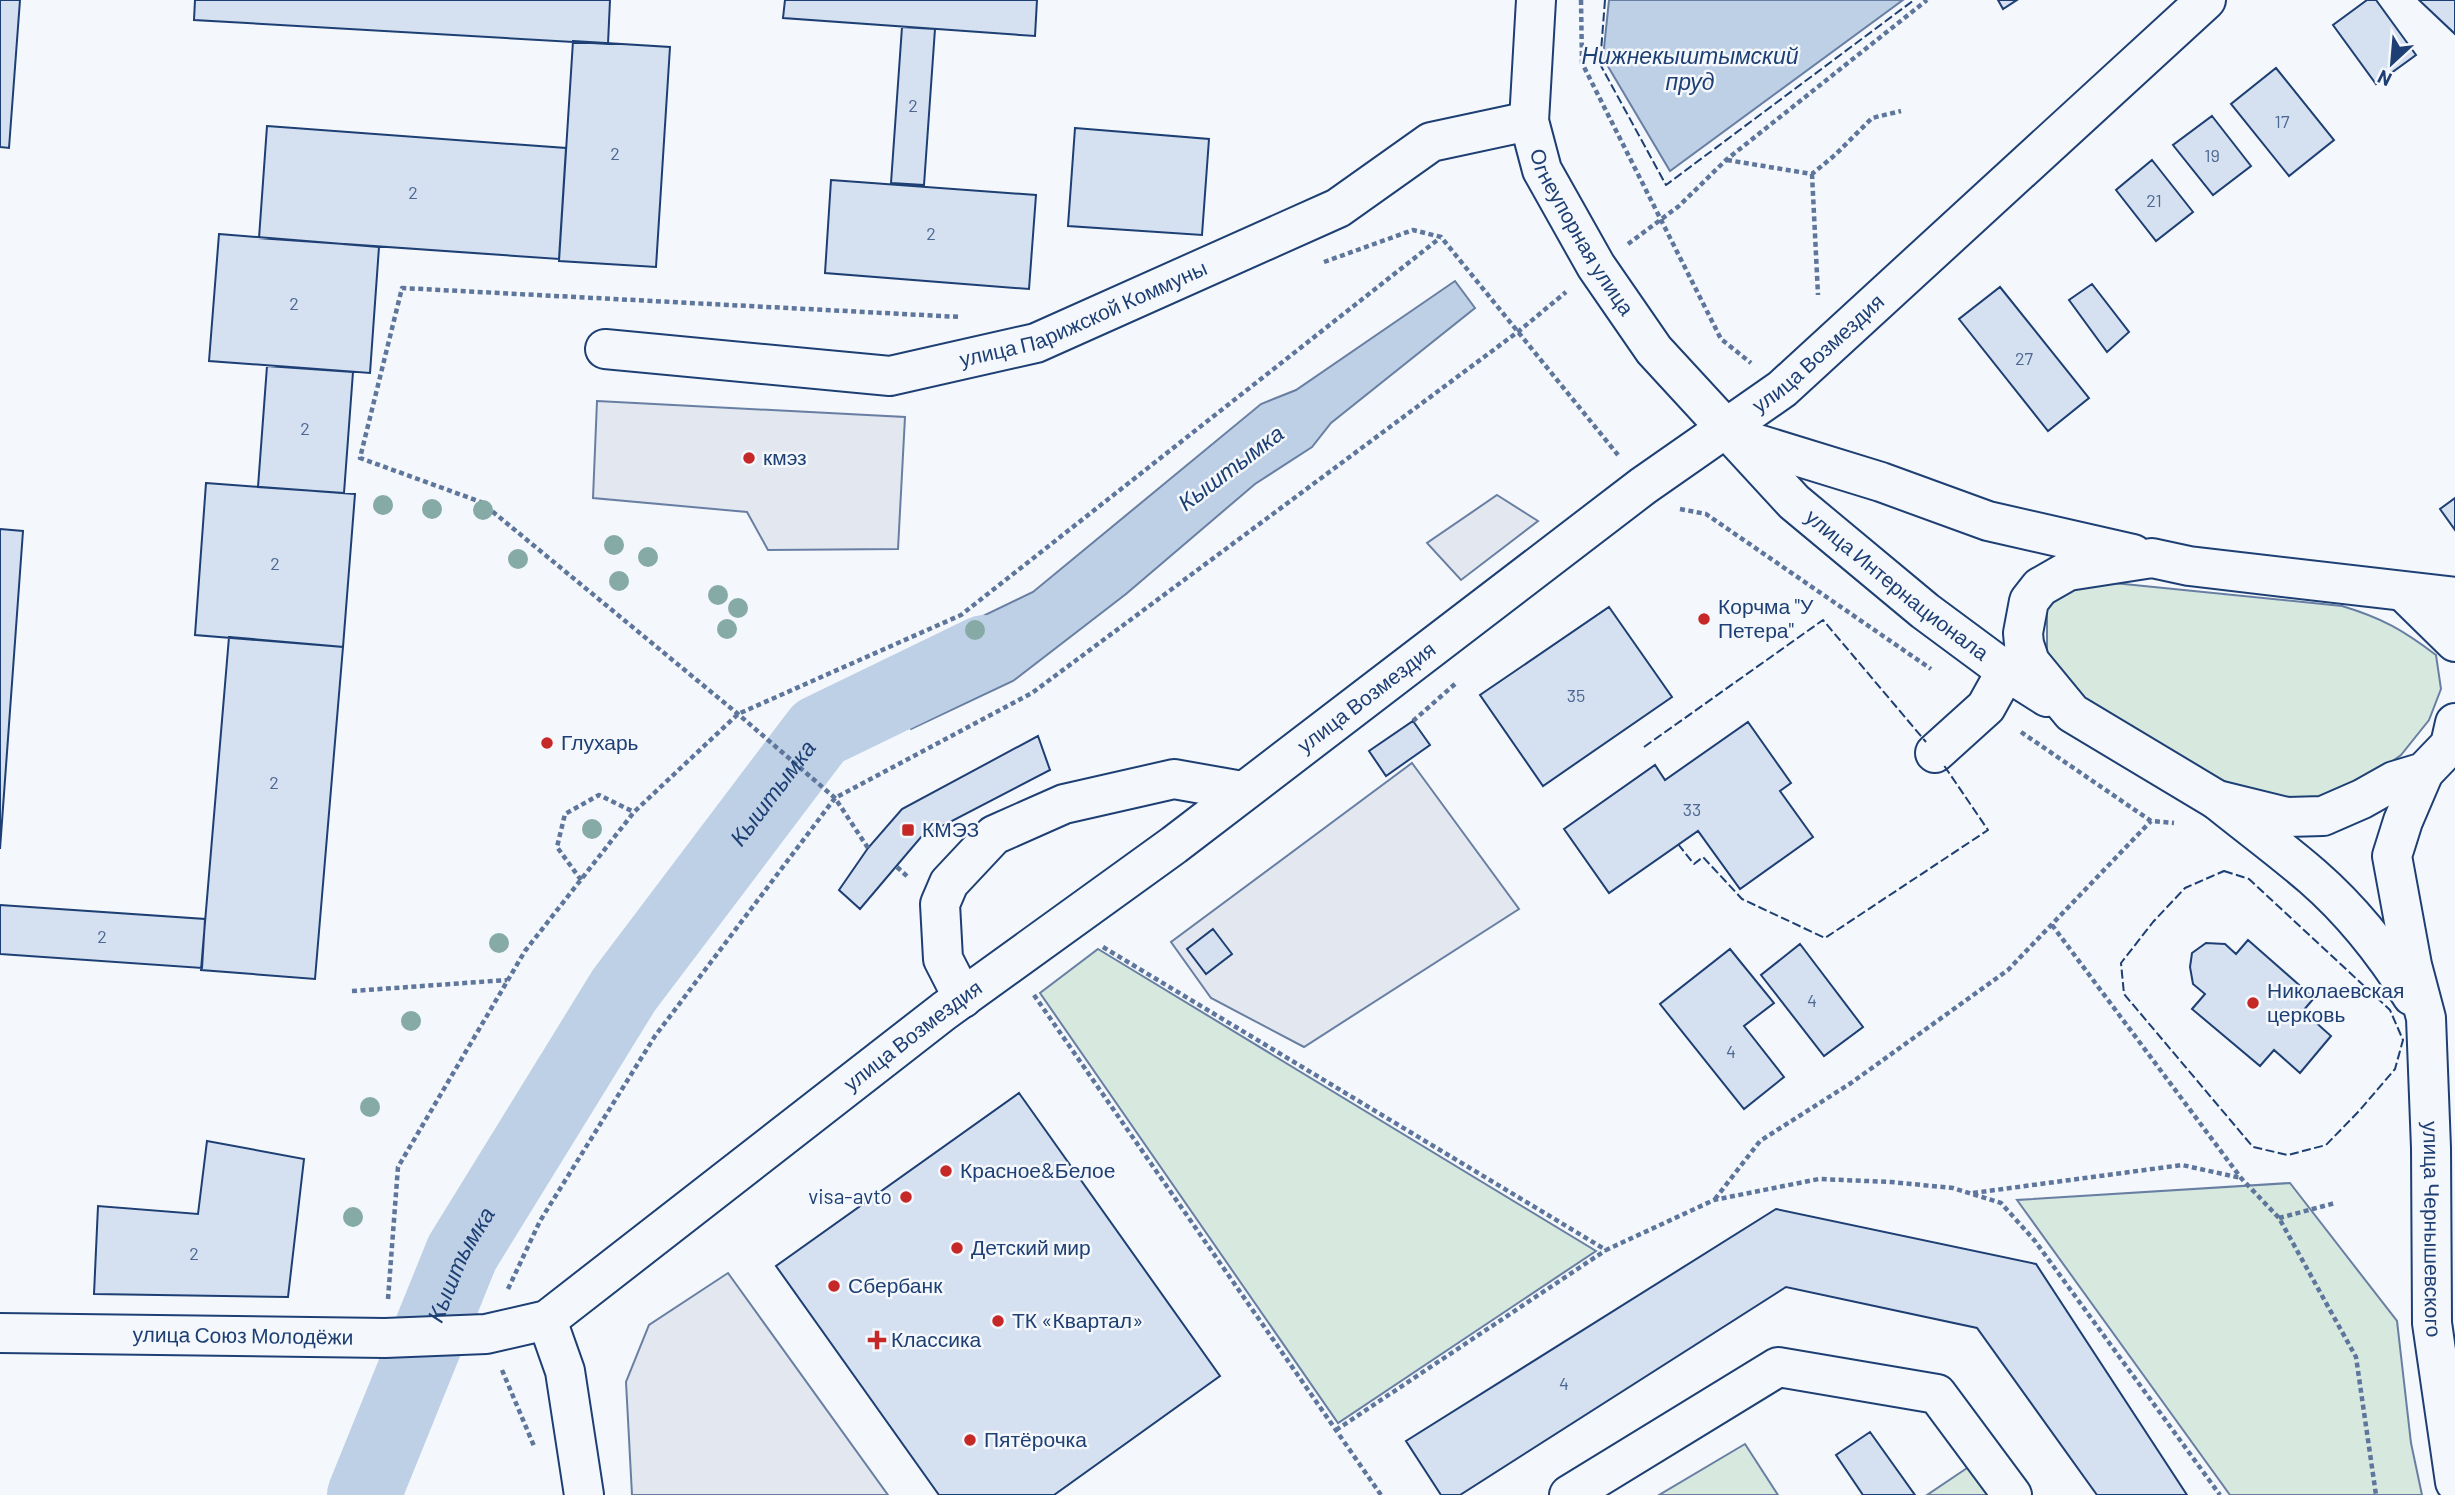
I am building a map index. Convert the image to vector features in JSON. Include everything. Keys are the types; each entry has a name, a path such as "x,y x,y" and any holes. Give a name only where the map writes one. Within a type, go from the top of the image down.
{"street":[{"name":"Огнеупорная улица","path":"1536,0 1529,121 1542,170 1596,266 1654,350 1731,433"},
{"name":"улица Возмездия","path":"486,1334 547,1320 962,998 1174,845 1643,486 1731,433 1782,390 2206,0"},
{"name":"улица Парижской Коммуны","path":"605,349 890,376 1037,343 1338,208 1431,142 1529,121"},
{"path":"1731,433 1881,482 1988,521 2189,566 2455,597"},
{"name":"улица Интернационала","path":"1731,433 1794,502 1925,611 2006,671 2217,800"},
{"path":"2072,713 2030,662 2023,633 2029,601 2040,587 2068,571 2152,558"},
{"path":"2403,592 2455,642"},
{"path":"1935,753 1986,707 2006,671"},
{"path":"2217,800 2287,817 2323,816 2395,781 2424,772 2453,736"},
{"name":"улица Чернышевского","path":"2424,772 2403,821 2392,856 2412,965 2426,1018 2443,1151 2432,1323 2455,1482"},
{"path":"962,998 943,960 940,904 949,883 994,835 1065,804 1174,779 1242,791"},
{"path":"2217,800 2314,878 2348,912 2379,948 2426,1018"},
{"path":"547,1320 565,1371 584,1495"},
{"name":"улица Союз Молодёжи","path":"0,1333 385,1338 486,1334"},
{"path":"1569,1495 1778,1367 1937,1394 2012,1495"}],"path":[{"path":"1581,0 1582,63 1721,339 1782,390"},
{"path":"539,1458 486,1334 540,1221 656,1036 835,798 1032,694 1519,331 1596,266 1660,220 1726,160 1927,0"},
{"path":"1726,160 1812,174 1872,118 1901,111"},
{"path":"1812,174 1818,295"},
{"path":"1312,266 1413,230 1441,237 1643,486 1663,506 1706,514 2151,821 2193,825 2217,800"},
{"path":"385,1338 398,1167 525,951 634,812 738,714 961,615 1441,237"},
{"path":"867,848 835,798 738,714 481,502 360,458 402,288 963,317"},
{"path":"582,880 557,847 565,814 600,795 634,812"},
{"path":"1714,1200 1760,1141 1851,1083 2008,970 2151,821"},
{"path":"897,867 940,904"},
{"path":"2052,925 2241,1178 2279,1218 2356,1357 2376,1495"},
{"path":"1098,944 1606,1250"},
{"path":"1008,964 1020,975 1381,1495"},
{"path":"352,991 508,979"},
{"path":"1968,1193 2182,1165 2241,1178"},
{"path":"1336,1430 1606,1250 1714,1200 1819,1179 1891,1182 1953,1188 2001,1203 2035,1241 2220,1495"},
{"path":"2279,1218 2335,1203"}],"shaded area":[{"name":"кмэз","path":"597,401 905,417 898,549 768,550 747,512 593,498"},
{"path":"1497,495 1538,521 1461,580 1427,543"},
{"path":"2094,581 2342,606 2392,626 2436,655 2441,689 2429,720 2401,755 2358,786 2301,805 2221,781 2052,678 2047,660 2047,605 2066,586"},
{"path":"1412,763 1519,909 1304,1047 1211,998 1171,942"},
{"path":"1098,949 1596,1251 1338,1423 1040,993"},
{"path":"2290,1183 2397,1321 2411,1443 2422,1495 2230,1495 2017,1200"},
{"path":"728,1273 888,1495 632,1495 626,1382 649,1325"},
{"path":"1745,1444 1778,1495 1659,1495"},
{"path":"1973,1464 1996,1495 1927,1495"}],"water":[{"name":"Нижнекыштымский пруд","path":"1609,0 1903,0 1670,171 1603,58"},
{"path":"1455,281 1475,308 1331,423 1312,447 1255,484 1126,594 1013,681 911,729 878,674 906,653 1033,592 1261,404 1296,390"}],"building":[{"path":"0,0 20,0 9,148 0,147"},
{"path":"195,0 610,0 608,44 194,20"},
{"path":"785,0 1037,0 1035,36 783,18"},
{"path":"1998,0 2017,0 2003,9"},
{"path":"2367,0 2376,0 2416,55 2376,84 2333,25"},
{"path":"2419,0 2455,0 2455,34"},
{"path":"902,27 935,29 924,185 891,183"},
{"path":"573,41 670,47 656,267 559,261"},
{"path":"2276,68 2334,140 2289,176 2231,104"},
{"path":"2212,116 2251,166 2213,195 2173,145"},
{"path":"267,126 566,148 559,259 259,238"},
{"path":"1075,128 1209,139 1202,235 1068,226"},
{"path":"2152,160 2193,212 2156,241 2116,190"},
{"path":"831,180 1036,195 1029,289 825,273"},
{"path":"219,234 379,247 370,373 209,361"},
{"path":"2092,284 2129,332 2107,352 2069,300"},
{"path":"2000,287 2089,398 2048,431 1959,319"},
{"path":"267,366 353,372 344,493 258,487"},
{"path":"206,483 355,494 343,647 195,635"},
{"path":"2455,498 2455,530 2440,509"},
{"path":"0,529 23,531 0,849"},
{"path":"1609,607 1672,697 1543,786 1480,695"},
{"path":"229,637 343,647 315,979 201,970"},
{"path":"1413,721 1430,745 1386,776 1369,751"},
{"path":"1748,722 1791,783 1780,791 1813,837 1740,889 1698,831 1609,893 1564,829 1655,765 1665,780"},
{"path":"1038,736 1050,770 921,837 860,909 839,890 868,848 902,809"},
{"path":"0,905 205,919 202,968 0,954"},
{"path":"1213,929 1232,954 1206,974 1187,949"},
{"name":"Николаевская церковь","path":"2248,940 2314,998 2303,1011 2331,1036 2300,1073 2274,1050 2260,1066 2192,1009 2205,994 2193,984 2190,967 2192,953 2206,943 2225,944 2236,954"},
{"path":"1800,944 1863,1027 1824,1056 1761,975"},
{"path":"1730,949 1774,1003 1744,1026 1784,1077 1744,1109 1660,1004"},
{"name":"ТК «Квартал»","path":"1019,1093 1220,1376 1054,1495 939,1495 776,1266"},
{"path":"207,1141 304,1159 288,1297 94,1294 98,1206 198,1214"},
{"path":"1776,1209 2036,1264 2187,1495 2097,1495 1977,1328 1786,1287 1460,1495 1441,1495 1406,1441"},
{"path":"1870,1432 1915,1495 1863,1495 1836,1455"}],"waterway":[{"name":"Кыштымка","path":"364,1495 462,1253 624,990 819,732 984,652"}],"fence":[{"path":"1605,0 1600,64 1666,185 1914,0"},
{"path":"1644,747 1823,620 1926,742"},
{"path":"1678,844 1694,864 1703,857 1742,899 1825,938 1988,830 1943,764"},
{"path":"2224,871 2249,879 2390,1010 2403,1040 2395,1069 2326,1145 2288,1155 2253,1147 2124,994 2121,963 2153,922 2185,888 2224,871"}],"place":[{"name":"кмэз","path":"749,458"},
{"name":"Корчма \"У Петера\"","path":"1704,619"},
{"name":"Глухарь","path":"547,743"},
{"name":"КМЭЗ","path":"908,830"},
{"name":"Николаевская церковь","path":"2253,1003"},
{"name":"Красное&Белое","path":"946,1171"},
{"name":"visa-avto","path":"906,1197"},
{"name":"Детский мир","path":"957,1248"},
{"name":"Сбербанк","path":"834,1286"},
{"name":"ТК «Квартал»","path":"998,1321"},
{"name":"Классика","path":"877,1340"},
{"name":"Пятёрочка","path":"970,1440"}]}
